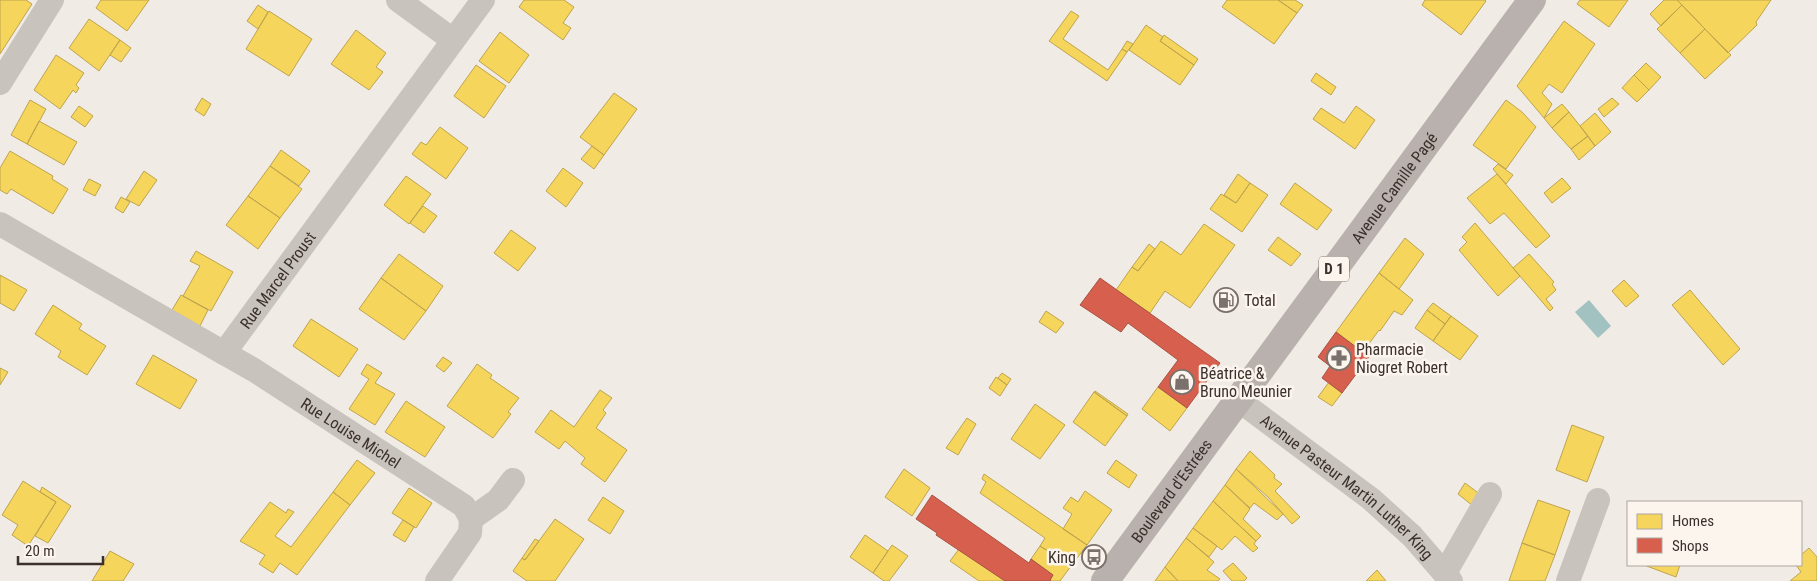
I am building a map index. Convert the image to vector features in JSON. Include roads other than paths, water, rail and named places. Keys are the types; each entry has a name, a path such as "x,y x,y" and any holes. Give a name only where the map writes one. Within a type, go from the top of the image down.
{"main road":[{"name":"Avenue Camille Pagé","path":"1238,399 1532,0"},
{"name":"Boulevard d'Estrées","path":"1104,581 1238,399"}],"street":[{"path":"0,83 52,0"},
{"path":"398,0 454,40"},
{"name":"Rue Marcel Proust","path":"224,353 483,0"},
{"path":"0,224 224,353"},
{"name":"Rue Louise Michel","path":"224,353 457,500 469,513 471,519"},
{"name":"Avenue Pasteur Martin Luther King","path":"1238,399 1371,499 1412,536 1448,577"},
{"path":"437,581 470,533 471,519 498,500 513,480"},
{"path":"1448,577 1490,494"},
{"path":"1568,581 1598,500"}],"water":[{"path":"1589,300 1611,326 1598,338 1575,312"}],"place":[{"name":"Total","path":"1226,300"},
{"name":"Pharmacie Niogret Robert","path":"1339,358"},
{"name":"Béatrice & Bruno Meunier","path":"1182,382"},
{"name":"King","path":"1094,557"}]}
